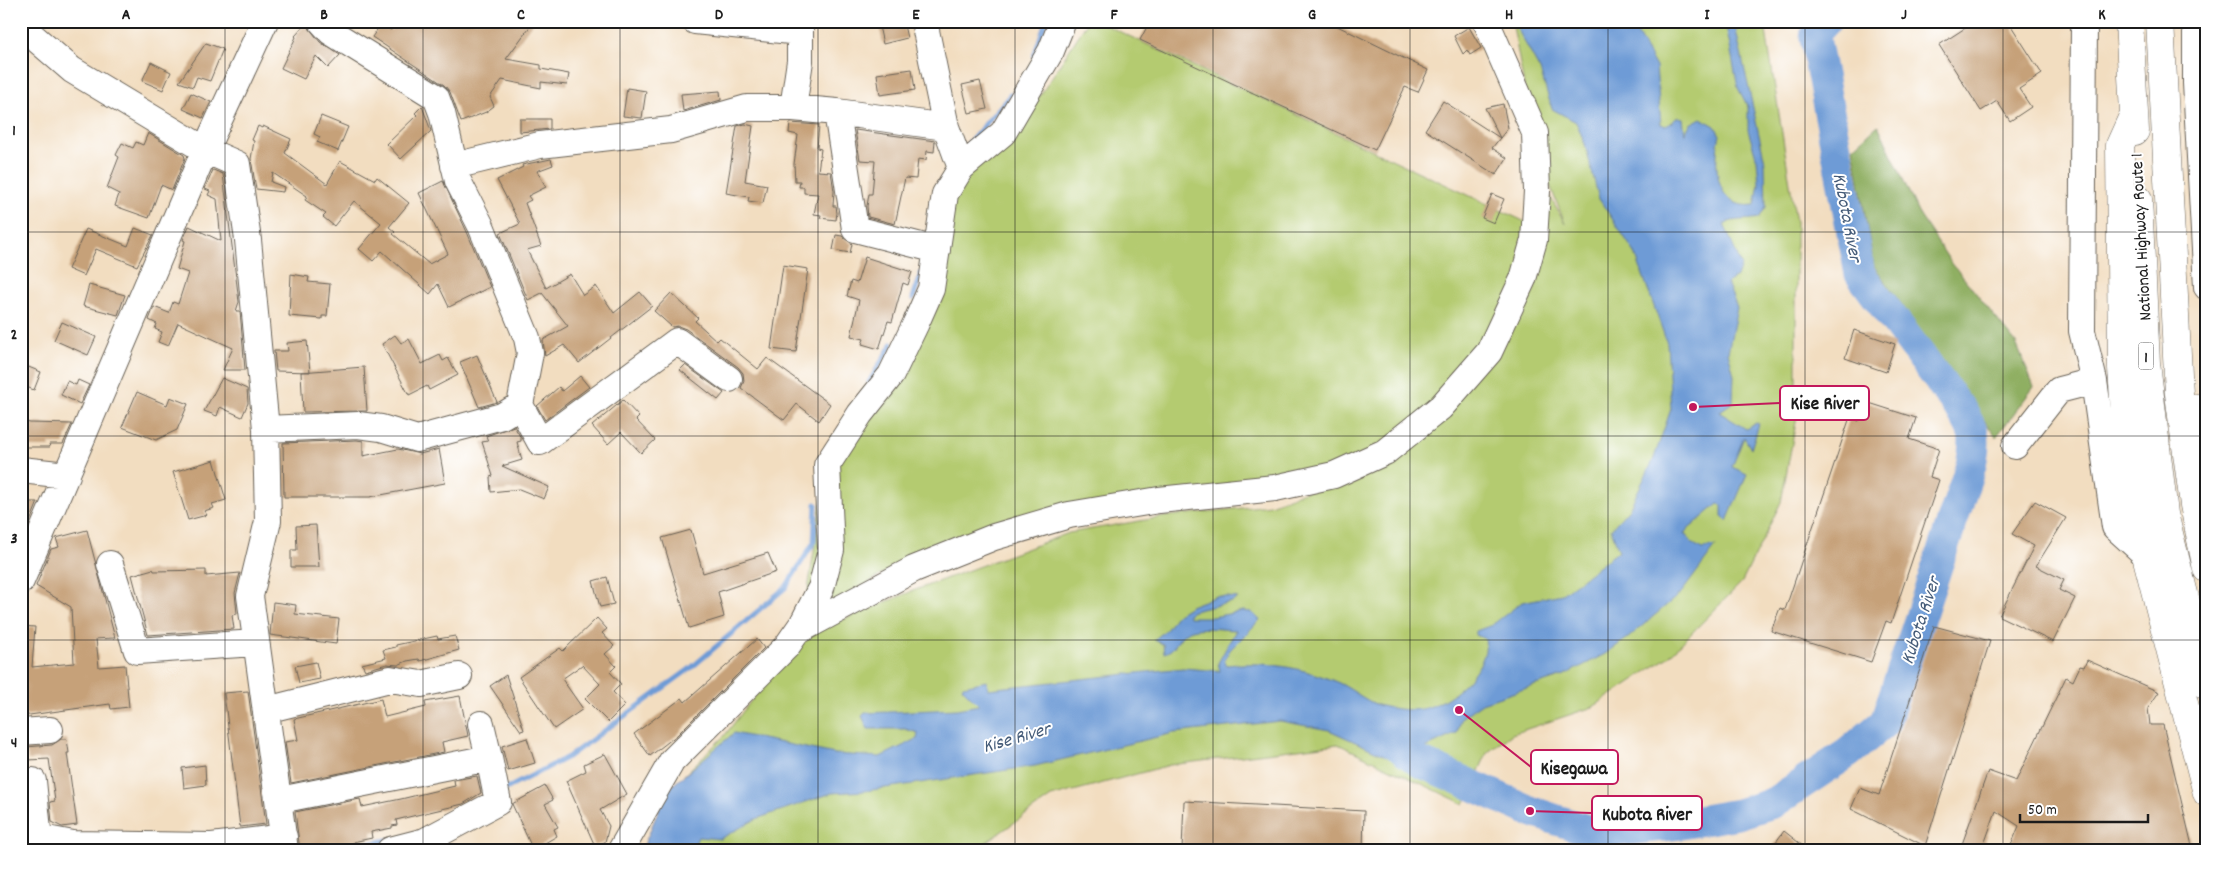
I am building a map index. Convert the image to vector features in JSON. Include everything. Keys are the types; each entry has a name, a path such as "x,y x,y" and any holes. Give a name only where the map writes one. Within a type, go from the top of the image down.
{"highway":[{"name":"National Highway Route 1","path":"2129,21 2146,363 2164,514 2207,686"},
{"name":"National Highway Route 1","path":"2160,21 2172,287 2179,394 2194,505 2207,569"},
{"path":"2134,114 2120,145 2122,368 2126,430 2146,555 2207,793"},
{"path":"2172,287 2207,455"}],"street":[{"path":"21,581 204,150 265,21"},
{"path":"321,21 331,32 436,97 442,113 458,181 481,226 527,338 530,353 520,405 540,442 677,341 729,379"},
{"path":"695,21 800,27 800,61 793,108"},
{"path":"924,21 946,127 961,168"},
{"path":"621,850 672,761 787,646 798,631 822,588 831,550 827,465 860,414 891,375 931,289 945,194 961,168 1003,133 1051,51 1063,21"},
{"path":"798,631 914,569 994,537 1059,518 1159,500 1275,488 1334,475 1385,452 1441,407 1489,352 1523,279 1534,240 1537,191 1535,133 1486,21"},
{"path":"2084,21 2082,331 2094,381 2114,527 2146,555"},
{"path":"2196,21 2201,87 2207,287"},
{"path":"21,26 72,70 204,150 237,164 248,240 266,428 268,521 250,596 255,643 285,843 212,846 74,844 34,840 33,782"},
{"path":"454,166 540,145 671,130 747,108 793,108 837,112 946,127"},
{"path":"837,112 855,229 937,250"},
{"path":"2015,446 2059,390 2094,381"},
{"path":"266,428 358,425 381,428 417,439 502,416 520,405"},
{"path":"21,470 67,475"},
{"path":"110,564 137,651 255,643"},
{"path":"266,710 390,679 421,684 459,676"},
{"path":"390,850 428,845 498,802 482,724"},
{"path":"21,732 50,730"},
{"path":"280,800 489,758"}],"green space":[{"path":"1088,21 1097,21 1532,225 1542,182 1565,224 1536,149 1512,21 1761,21 1766,31 1796,222 1796,391 1799,406 1781,502 1742,582 1668,657 1593,707 1512,734 1487,753 1464,804 1338,744 1170,765 1051,797 975,850 648,850 665,794 725,735 776,668 813,632 910,592 1069,533 1169,516 1270,505 1393,458 1295,483 1111,508 926,547 803,623 827,465 925,326 950,186 1014,136"},
{"path":"1878,125 1920,216 1950,261 2016,343 2034,387 1996,437 1874,266 1853,148"}],"water":[{"path":"1513,21 1630,21 1656,67 1661,124 1666,126 1678,117 1683,118 1685,134 1690,124 1701,118 1715,126 1720,135 1717,171 1724,193 1731,201 1741,205 1755,205 1759,184 1757,160 1748,130 1748,107 1738,88 1725,21 1733,21 1735,26 1765,162 1766,207 1759,218 1732,221 1724,224 1741,265 1737,277 1727,283 1737,308 1728,352 1734,375 1733,402 1719,412 1746,429 1756,423 1759,424 1751,449 1744,437 1732,467 1747,474 1727,521 1722,517 1722,505 1718,504 1684,533 1692,543 1702,549 1716,546 1682,592 1628,638 1605,654 1563,676 1482,703 1462,717 1457,733 1421,750 1408,766 1329,730 1280,721 1174,733 1035,766 865,791 832,793 756,819 720,839 698,837 692,850 642,850 667,790 734,733 835,754 880,757 917,739 918,733 905,729 868,729 862,716 865,713 957,709 979,705 962,688 963,686 987,681 988,689 1183,668 1220,671 1218,663 1236,630 1208,628 1194,630 1183,635 1173,648 1164,653 1163,644 1154,640 1167,629 1177,614 1190,606 1217,596 1238,598 1232,602 1193,611 1188,614 1189,617 1213,617 1243,611 1251,612 1260,620 1230,650 1224,660 1227,665 1256,664 1298,669 1339,683 1380,706 1413,710 1432,706 1455,693 1475,673 1485,650 1485,639 1476,635 1476,631 1492,625 1522,602 1562,594 1619,551 1611,529 1629,509 1653,461 1671,409 1667,343 1635,253 1599,199 1585,144 1576,122 1552,109 1540,70"}],"building":[{"path":"397,21 534,21 506,59 541,65 541,69 569,74 567,85 541,82 541,88 502,80 490,97 494,106 486,112 461,122 450,92 444,85 372,37 381,24 391,30"},
{"path":"903,21 907,38 883,44 879,26"},
{"path":"1150,21 1327,21 1428,70 1418,92 1405,87 1375,150 1140,40"},
{"path":"1976,21 2008,21 2042,74 2019,89 2031,107 2010,121 1997,101 1981,111 1939,45"},
{"path":"306,24 320,42 340,55 328,68 316,56 304,79 281,68 295,36"},
{"path":"1469,27 1481,48 1470,55 1467,50 1463,54 1454,36"},
{"path":"206,43 223,49 210,81 197,77 193,87 179,82"},
{"path":"151,62 171,72 163,90 142,81"},
{"path":"912,69 915,90 880,95 877,74"},
{"path":"980,81 987,109 969,113 962,85"},
{"path":"627,88 646,91 642,118 623,116"},
{"path":"720,91 721,100 683,111 681,94"},
{"path":"191,93 211,102 203,118 183,109"},
{"path":"1443,101 1500,138 1492,148 1507,158 1496,175 1425,130"},
{"path":"1503,104 1508,128 1500,138 1485,108"},
{"path":"422,106 431,131 401,159 387,144 417,115 415,113"},
{"path":"321,116 348,127 338,151 317,142 320,137 314,134"},
{"path":"520,119 550,119 550,129 520,132"},
{"path":"790,123 819,125 817,148 821,149 818,171 831,172 834,191 833,206 836,206 837,213 836,220 820,218 821,215 814,214 818,194 804,193 804,187 799,187 800,181 795,181 794,164 798,135 789,133"},
{"path":"745,124 753,126 745,181 767,185 763,203 748,201 749,197 726,193 737,126"},
{"path":"258,126 262,128 263,126 291,139 285,153 327,184 340,161 375,180 377,177 409,203 389,227 395,232 393,234 429,264 448,254 419,193 443,181 490,287 449,307 438,284 430,294 382,251 373,261 359,249 381,223 354,201 334,226 323,217 326,214 305,200 307,196 273,173 271,182 284,187 283,192 256,189 251,159 254,141 252,140"},
{"path":"855,130 935,141 934,152 927,151 926,160 918,159 916,179 905,178 895,224 868,217 867,206 869,194 872,194 875,161 860,160"},
{"path":"148,133 184,155 185,158 172,190 161,185 149,218 115,206 119,194 107,188 119,157 116,155 122,143 133,148 136,142 143,145"},
{"path":"551,159 553,165 537,171 546,187 528,196 531,200 525,203 541,246 527,250 546,288 570,274 583,295 596,286 614,313 640,292 652,306 579,363 564,345 545,356 543,340 568,326 542,293 528,300 500,233 520,224 497,180 523,167 522,165"},
{"path":"213,170 223,174 239,302 236,311 240,311 245,370 223,370 233,348 178,323 168,346 158,342 162,332 155,329 157,324 149,320 154,307 169,313 173,302 178,304 188,273 177,269 185,241 183,240 189,226 221,241 217,199 208,195 210,191 205,189"},
{"path":"1492,194 1504,199 1494,223 1482,218"},
{"path":"135,228 153,235 137,266 96,249 84,276 68,269 86,229 128,246"},
{"path":"836,235 842,236 852,244 850,253 833,250"},
{"path":"865,257 912,272 908,285 903,283 892,322 888,321 879,349 862,344 864,339 851,336 859,300 847,296 851,281 857,283"},
{"path":"783,265 808,269 796,352 771,349"},
{"path":"291,274 309,277 308,282 330,284 327,316 322,316 322,319 289,316"},
{"path":"89,285 125,295 118,315 83,306"},
{"path":"671,293 698,318 695,321 717,341 720,338 758,369 767,358 830,404 819,421 797,404 784,420 741,388 744,381 743,373 738,367 686,329 678,326 672,327 654,311"},
{"path":"62,322 96,337 88,355 54,340"},
{"path":"1854,330 1895,344 1886,372 1845,358"},
{"path":"395,335 401,343 409,339 422,364 440,355 443,361 448,358 458,375 429,390 427,386 409,395 382,344"},
{"path":"307,341 310,372 276,371 274,351 288,351 287,343"},
{"path":"477,355 497,402 479,407 460,362"},
{"path":"685,365 724,393 718,400 680,370"},
{"path":"26,366 41,372 34,390 21,385"},
{"path":"364,367 367,411 303,412 301,372"},
{"path":"580,376 589,387 545,420 537,406 559,387 562,391"},
{"path":"222,378 247,389 248,403 242,417 220,407 217,416 204,411"},
{"path":"78,380 89,385 80,404 61,395 67,381 76,385"},
{"path":"137,392 167,405 170,397 188,404 177,430 156,440 122,427"},
{"path":"623,400 639,417 636,420 655,440 641,453 621,432 608,444 592,426"},
{"path":"1866,402 1916,418 1909,439 1939,449 1930,477 1939,480 1891,623 1886,621 1871,662 1771,631 1780,608 1785,610 1850,417 1859,421"},
{"path":"21,421 72,424 63,444 49,444 50,447 21,447"},
{"path":"514,426 521,438 521,441 517,442 522,460 502,466 549,487 544,499 519,489 491,492 490,477 493,476 482,442 488,441 486,436"},
{"path":"363,441 363,456 398,449 420,454 439,449 445,483 370,497 284,497 283,443"},
{"path":"214,460 226,500 212,504 214,508 204,511 207,515 188,520 173,472"},
{"path":"2035,501 2066,518 2036,566 2064,580 2059,590 2075,598 2053,642 1999,616 2034,546 2012,534"},
{"path":"21,502 38,502 29,524 21,524"},
{"path":"316,525 319,567 291,567 291,550 297,550 296,526"},
{"path":"87,530 115,638 96,639 99,667 125,665 129,707 111,709 110,704 22,716 21,626 35,627 32,667 74,663 71,607 36,586 51,549 59,547 56,538"},
{"path":"691,530 703,573 768,553 776,572 718,592 724,617 689,628 662,538"},
{"path":"153,569 154,571 206,570 206,576 240,573 235,593 237,614 232,615 234,629 148,635 132,575"},
{"path":"607,577 614,604 600,607 593,581"},
{"path":"273,602 296,605 295,614 339,619 336,644 270,635"},
{"path":"597,618 607,629 602,633 614,646 605,654 616,666 610,672 621,684 613,692 625,705 608,722 585,699 600,684 582,665 562,679 583,709 554,729 519,677 560,648 563,651"},
{"path":"1934,626 1990,641 1925,846 1851,809 1860,788 1879,795"},
{"path":"437,636 438,639 455,636 459,650 420,661 419,659 398,665 387,664 365,670 362,664 386,658 383,650 396,647 396,645"},
{"path":"757,639 764,648 677,735 650,756 634,734 682,698 685,702"},
{"path":"2087,660 2159,692 2148,708 2150,725 2163,725 2193,850 2009,850 2019,826 1996,811 1982,850 1960,850 1988,771 2016,781 2066,677 2073,681 2080,666 2084,667"},
{"path":"316,662 320,679 299,683 295,666"},
{"path":"506,675 524,730 521,731 490,686"},
{"path":"248,691 266,824 240,827 224,693"},
{"path":"460,696 468,736 442,742 444,752 291,783 285,742 298,740 294,719 381,699 385,717 426,707 425,702"},
{"path":"527,738 535,763 508,771 502,746"},
{"path":"61,739 67,739 69,753 67,753 77,825 62,827 52,822 50,802 55,801 49,759 28,760 26,747 52,745"},
{"path":"605,754 627,794 600,810 609,826 605,842 595,846 566,781 586,771 584,764"},
{"path":"205,765 206,785 184,788 182,768"},
{"path":"477,776 481,793 463,804 396,820 397,825 392,826 392,828 371,832 372,838 353,842 354,847 341,850 300,850 295,812 360,799 362,807 455,786 454,780"},
{"path":"545,786 553,800 545,804 558,827 554,829 557,836 533,850 512,804"},
{"path":"1184,801 1364,811 1363,850 1182,850"},
{"path":"1784,831 1808,850 1770,850"}],"waterway":[{"path":"1034,56 1046,21"},
{"name":"Kubota River","path":"1381,733 1420,762 1530,811 1596,833 1681,824 1738,814 1773,803 1848,753 1885,722 1971,465 1974,442 1970,424 1961,410 1860,274 1815,38 1816,32 1826,21"},
{"path":"964,149 1010,95"},
{"path":"913,298 921,273"},
{"path":"869,382 892,344"},
{"path":"502,791 568,757 691,668 786,587 814,542 816,504"},
{"path":"1596,833 1618,850"},
{"path":"342,850 387,840"}],"place":[{"name":"Kise River","path":"1693,407"},
{"name":"Kisegawa","path":"1459,710"},
{"name":"Kubota River","path":"1530,811"}]}
